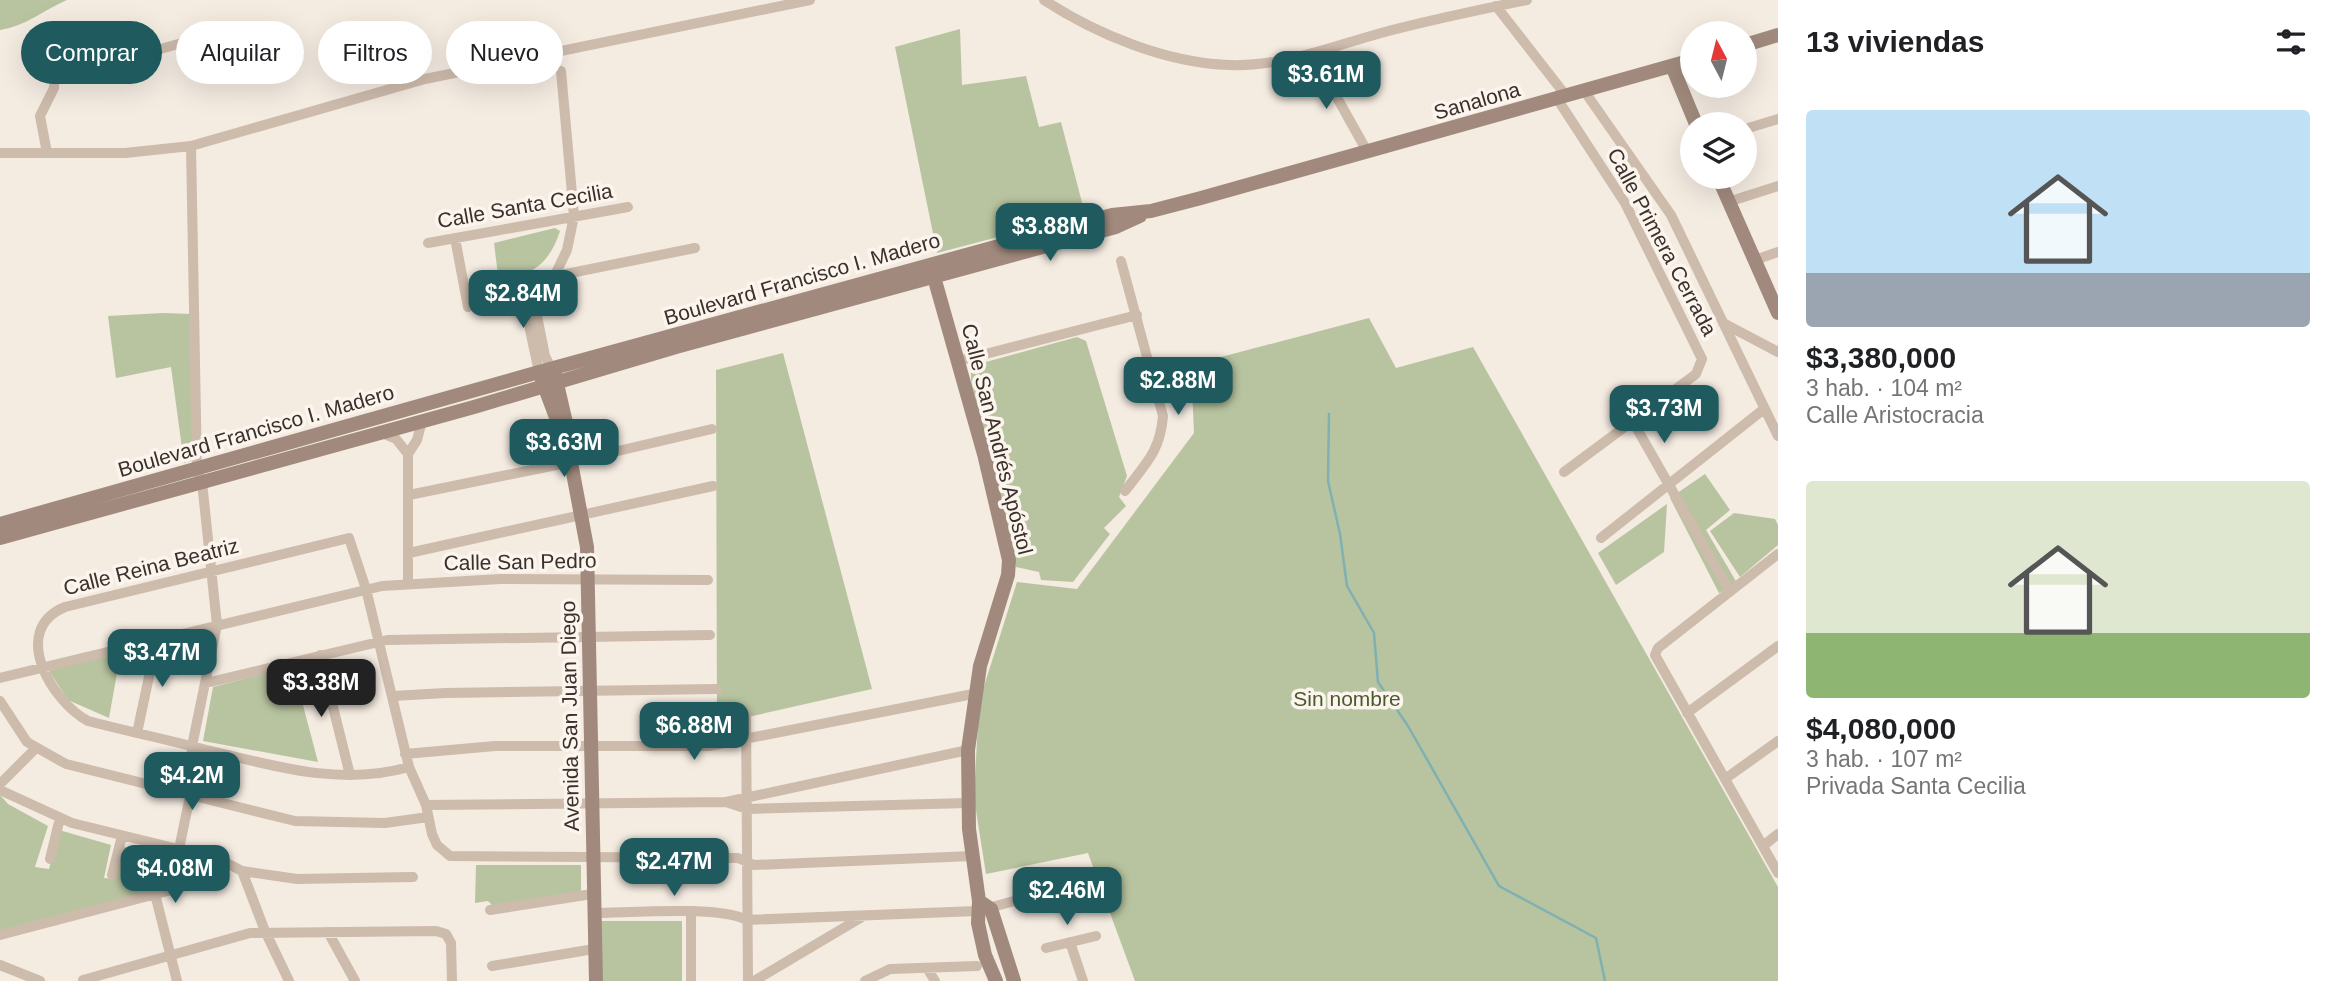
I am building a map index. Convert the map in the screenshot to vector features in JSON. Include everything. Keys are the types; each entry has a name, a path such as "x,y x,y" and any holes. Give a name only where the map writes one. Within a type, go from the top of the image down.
{"main road":[{"path":"1757,41 1778,35"},
{"name":"Sanalona","path":"1151,211 1368,153 1680,64"},
{"path":"1672,66 1691,112"},
{"path":"1723,189 1778,313"},
{"name":"Boulevard Francisco I. Madero","path":"0,524 382,433 676,347 934,277 1112,215 1151,211"},
{"name":"Boulevard Francisco I. Madero","path":"0,538 545,370 1037,242"},
{"name":"Calle San Andrés Apóstol","path":"934,277 1009,560 1008,575 974,694 968,750 967,803 972,856 982,907"},
{"name":"Avenida San Juan Diego","path":"545,370 552,384 583,516 589,580 594,802 592,894 596,981"},
{"path":"982,907 981,940 996,981"},
{"path":"982,907 1014,981"}],"street":[{"path":"0,153 125,153 191,146 425,79 810,0"},
{"path":"1044,0 1120,38 1190,61 1255,64 1311,53 1527,0"},
{"name":"Calle Primera Cerrada","path":"1496,6 1562,98 1625,203 1702,359 1696,374 1564,472"},
{"path":"47,153 40,116 54,88 55,67 62,61 102,54 153,51 176,45"},
{"path":"1311,53 1368,153"},
{"path":"555,275 567,250 574,216 562,84"},
{"path":"1585,92 1671,215 1778,436"},
{"path":"1757,125 1778,119"},
{"path":"179,849 190,796 192,746 217,625 214,572 200,476 191,146"},
{"path":"1728,202 1778,186"},
{"name":"Calle Santa Cecilia","path":"428,243 628,207"},
{"path":"455,238 468,306"},
{"path":"466,294 695,248"},
{"path":"1755,260 1778,252"},
{"path":"1121,261 1163,416 1161,439 1157,449 1125,491"},
{"path":"525,282 545,356 545,370"},
{"path":"958,361 1136,315"},
{"path":"1722,323 1778,352"},
{"path":"1601,538 1764,409"},
{"path":"1632,420 1730,592"},
{"path":"408,583 408,454 417,440 422,421"},
{"path":"409,495 570,457 712,429"},
{"path":"382,433 396,439 408,454"},
{"path":"409,553 713,486"},
{"name":"Calle Reina Beatriz","path":"366,589 351,540 338,540 58,610 49,617 38,636 38,649 43,667 57,694 72,711 88,721 296,772 350,775 382,773 409,767"},
{"path":"1778,555 1656,652 1687,713 1778,873"},
{"name":"Calle San Pedro","path":"0,678 334,596 408,583 708,580"},
{"path":"366,589 409,767 426,805 437,845 450,856 738,858 754,864 972,856"},
{"path":"205,683 378,641 590,635 710,635"},
{"path":"137,733 157,639"},
{"path":"1687,713 1778,646"},
{"path":"320,655 350,775"},
{"path":"393,696 717,689"},
{"path":"405,754 495,746 698,747 747,740 974,694"},
{"path":"0,701 16,727 35,748 66,764 309,823 385,823 428,817"},
{"path":"747,715 748,981"},
{"path":"1725,779 1778,741"},
{"path":"0,784 35,748"},
{"path":"426,805 726,802 747,795 968,750"},
{"path":"0,790 60,818 219,859 242,871 298,879 413,877"},
{"path":"726,802 747,809 967,803"},
{"path":"50,859 60,818"},
{"path":"1763,846 1778,834"},
{"path":"112,875 122,836"},
{"path":"0,935 184,885 191,880 199,854"},
{"path":"242,871 265,931 289,981"},
{"path":"593,914 691,913 737,915 746,920 862,916 982,907 1081,883"},
{"path":"155,894 177,981"},
{"path":"490,910 592,894"},
{"path":"691,913 691,981"},
{"path":"754,981 862,916"},
{"path":"83,980 228,938 265,931 436,931 448,937 452,981"},
{"path":"328,932 355,981"},
{"path":"1046,948 1096,936"},
{"path":"1070,942 1083,981"},
{"path":"492,966 594,949"},
{"path":"0,965 40,981"},
{"path":"868,980 890,969 977,966"},
{"path":"927,968 935,981"}],"green space":[{"path":"0,0 67,0 27,21 0,30"},
{"path":"960,29 962,85 1026,76 1039,127 1061,122 1085,214 937,253 895,47"},
{"path":"555,228 560,231 545,260 530,272 499,283 494,243"},
{"path":"191,314 197,459 184,463 171,367 116,378 108,316"},
{"name":"Sin nombre","path":"1369,318 1396,368 1473,347 1778,887 1778,981 1135,981 1088,853 986,874 974,798 979,702 1017,582 1077,589 1194,433 1191,365"},
{"path":"1077,337 1086,341 1127,476 1119,497 1126,506 1104,528 1110,534 1073,582 1041,580 1039,572 1016,567 971,380 971,366"},
{"path":"783,353 872,689 717,724 716,370"},
{"path":"1705,474 1730,510 1706,530 1737,583 1719,593 1670,498"},
{"path":"1667,504 1664,552 1616,585 1598,553"},
{"path":"1734,513 1775,519 1778,525 1778,545 1740,577 1710,531"},
{"path":"121,651 109,718 68,700 49,671"},
{"path":"316,660 322,683 299,690 318,762 203,741 213,687"},
{"path":"0,795 8,804 48,826 35,867 49,869 59,830 111,845 104,878 115,879 123,847 169,857 190,885 0,931"},
{"path":"476,865 581,865 581,892 492,905 488,901 475,903"},
{"path":"596,921 682,921 682,981 598,981"}],"waterway":[{"path":"1329,414 1328,481 1340,534 1347,586 1374,633 1378,682 1408,726 1499,886 1596,938 1605,981"}]}
